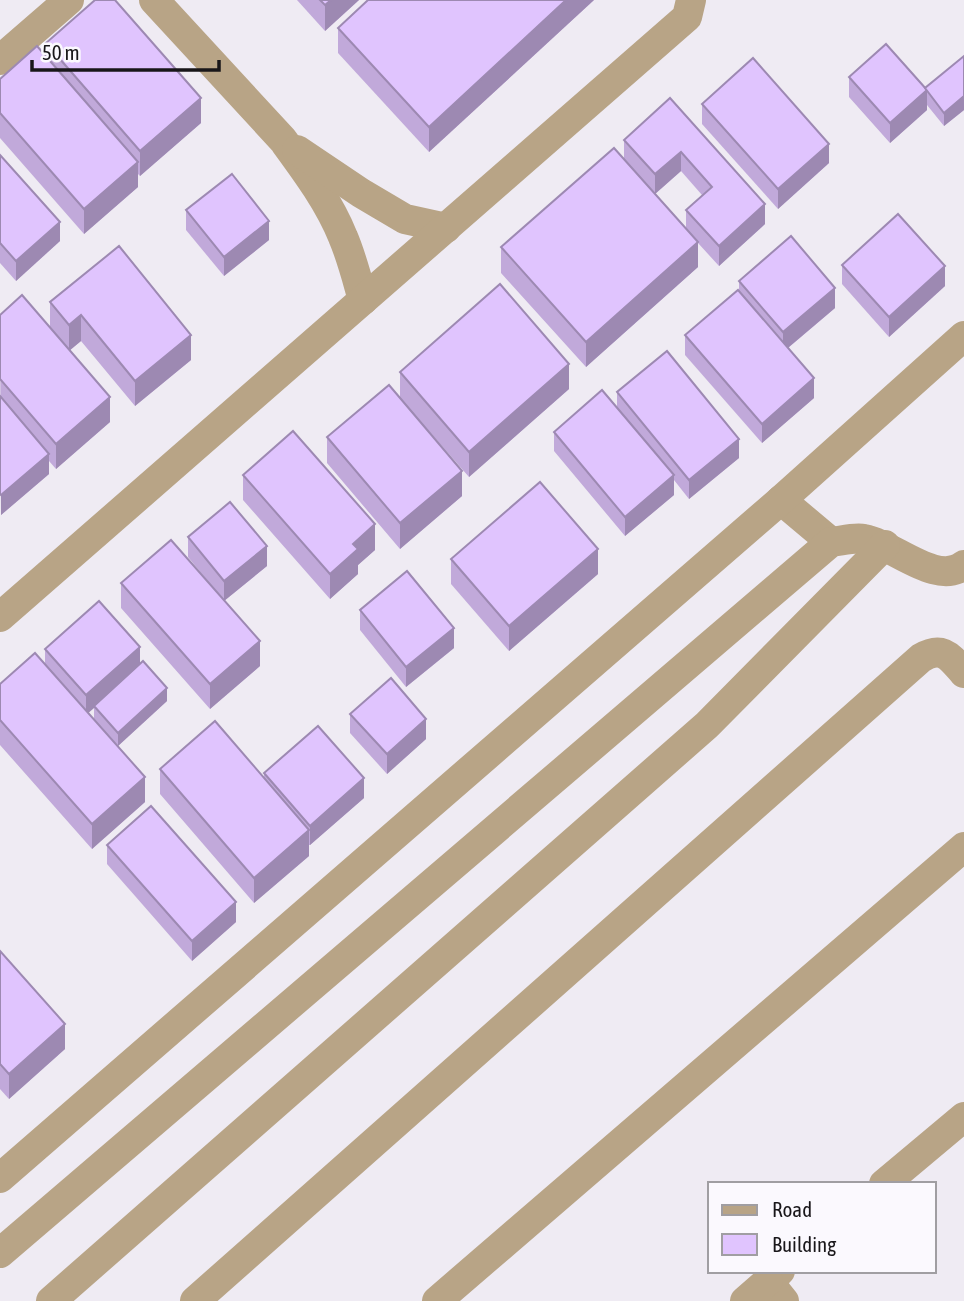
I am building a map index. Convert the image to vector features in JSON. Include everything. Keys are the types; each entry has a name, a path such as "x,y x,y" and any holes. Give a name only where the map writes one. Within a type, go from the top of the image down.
{"street":[{"path":"0,60 69,0"},
{"path":"154,0 283,140 326,204 343,236 363,300"},
{"path":"0,617 687,18 691,0"},
{"path":"283,140 405,219 446,228"},
{"path":"0,1178 780,500 964,336"},
{"path":"780,500 831,542"},
{"path":"0,1253 831,542 862,538 885,545 939,572 959,569 964,565"},
{"path":"51,1301 707,725 885,545"},
{"path":"195,1301 921,658 938,652 949,656 964,673"},
{"path":"437,1301 964,847"},
{"path":"886,1182 964,1116"},
{"path":"745,1301 777,1284"}],"building":[{"path":"95,0 115,0 201,98 140,151 46,43"},
{"path":"368,0 566,0 429,127 338,28"},
{"path":"886,44 927,90 890,123 849,77"},
{"path":"37,46 138,162 84,209 0,113 0,79"},
{"path":"964,56 964,96 944,113 925,88"},
{"path":"753,58 829,144 778,189 702,104"},
{"path":"670,98 765,204 719,246 686,210 712,187 681,152 655,174 624,140"},
{"path":"614,148 698,242 586,342 501,247"},
{"path":"0,155 60,222 16,261 0,243"},
{"path":"232,174 269,221 224,257 186,210"},
{"path":"898,214 945,266 889,317 842,265"},
{"path":"791,236 835,288 783,332 739,281"},
{"path":"119,246 191,335 135,381 81,315 69,325 50,302"},
{"path":"500,284 569,364 469,452 400,372"},
{"path":"738,290 814,378 762,424 685,335"},
{"path":"22,295 110,397 56,444 0,379 0,315"},
{"path":"667,351 739,439 689,480 617,392"},
{"path":"389,385 462,471 400,523 327,437"},
{"path":"602,390 674,475 625,517 554,432"},
{"path":"0,396 49,454 1,495 0,494"},
{"path":"293,431 375,524 353,544 358,549 330,574 243,475"},
{"path":"540,482 598,549 509,626 451,559"},
{"path":"230,502 267,546 224,581 188,537"},
{"path":"171,540 260,641 210,684 121,583"},
{"path":"407,571 454,628 406,667 360,610"},
{"path":"99,601 140,647 86,695 45,649"},
{"path":"35,653 145,777 92,824 0,720 0,684"},
{"path":"143,661 167,688 118,733 94,706"},
{"path":"391,678 426,719 387,754 350,714"},
{"path":"215,721 309,830 254,878 160,769"},
{"path":"318,726 364,778 310,826 264,773"},
{"path":"151,806 236,902 192,941 107,845"},
{"path":"0,951 65,1024 9,1074 0,1064"}]}
